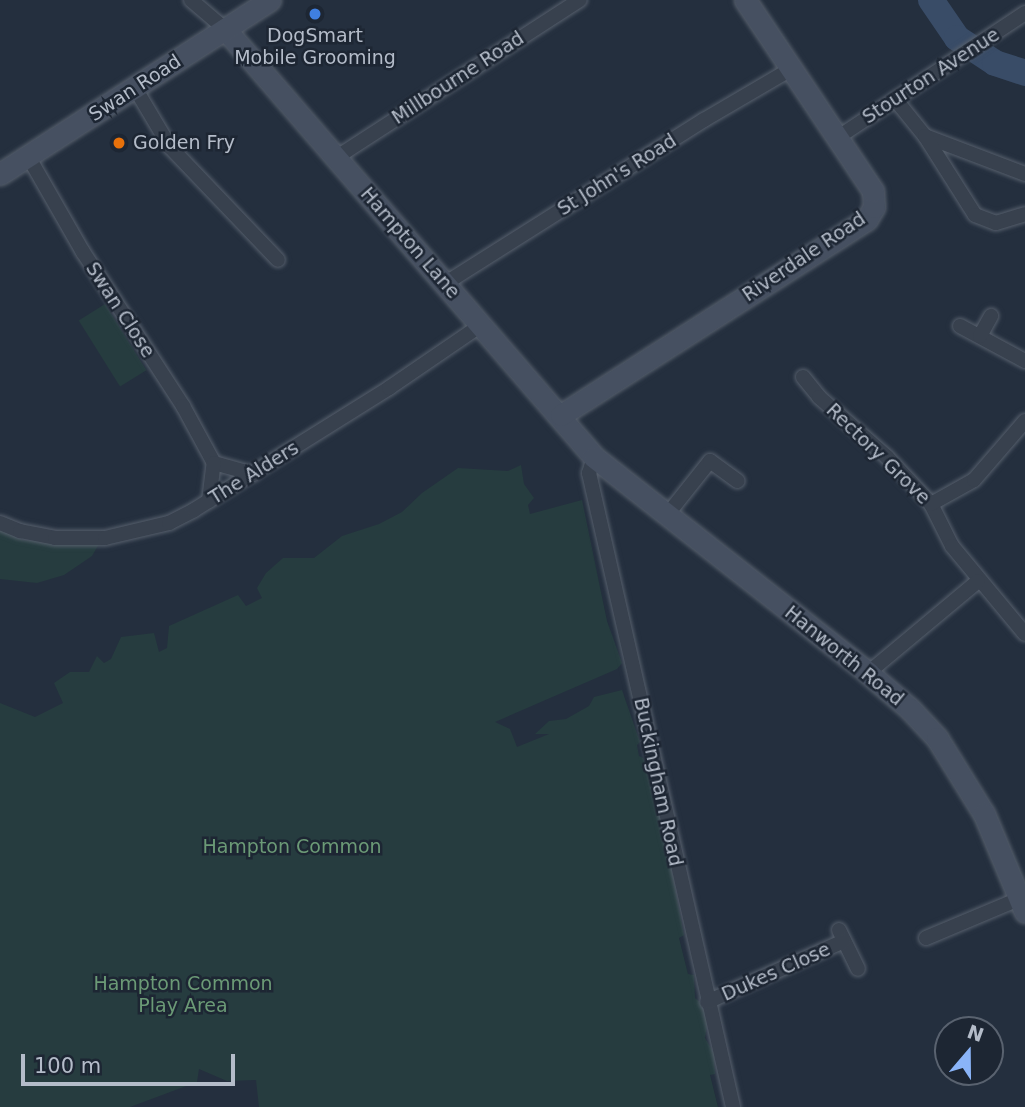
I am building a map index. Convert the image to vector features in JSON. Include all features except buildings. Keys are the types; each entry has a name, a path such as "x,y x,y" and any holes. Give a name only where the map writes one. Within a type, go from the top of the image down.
{"street":[{"path":"191,0 225,29"},
{"name":"Swan Road","path":"0,174 270,0"},
{"name":"Millbourne Road","path":"337,157 580,0"},
{"name":"Riverdale Road","path":"561,415 867,219 874,207 873,191 745,0"},
{"name":"Stourton Avenue","path":"837,138 1025,13"},
{"name":"Hampton Lane","path":"225,29 561,415 594,457"},
{"name":"St John's Road","path":"446,283 704,120 791,69"},
{"path":"135,88 170,147 278,260"},
{"path":"895,99 925,136 975,215 996,223 1025,214"},
{"path":"925,136 1025,174"},
{"name":"Swan Close","path":"28,156 83,252 183,406 214,463"},
{"path":"980,336 991,316"},
{"name":"The Alders","path":"0,523 20,531 55,538 109,538 169,523 254,474 389,388 481,325"},
{"path":"960,327 1025,362"},
{"name":"Rectory Grove","path":"803,377 819,397 887,457 932,504 952,546 978,581 1025,634"},
{"path":"932,504 974,480 1025,421"},
{"name":"Hanworth Road","path":"594,457 910,709 954,764 984,814 1022,906"},
{"name":"Buckingham Road","path":"594,457 589,473 733,1107"},
{"path":"667,515 710,461 738,481"},
{"path":"209,501 214,463 254,474"},
{"path":"868,673 978,581"},
{"path":"926,938 1022,906"},
{"name":"Dukes Close","path":"707,1002 842,935 858,969"}],"green space":[{"path":"105,304 146,370 120,387 79,320"},
{"name":"Hampton Common","path":"521,465 524,484 534,498 528,505 530,514 582,500 607,621 622,663 617,669 495,722 510,729 517,747 549,734 535,734 549,721 566,719 589,706 594,697 622,690 640,742 637,745 639,756 643,758 649,774 659,782 663,800 660,827 671,840 672,871 684,935 679,938 688,974 694,975 695,998 702,1004 708,1019 705,1038 714,1053 715,1074 710,1075 718,1107 259,1107 256,1080 227,1081 199,1069 197,1082 130,1107 0,1107 0,703 35,717 63,703 54,683 70,672 89,672 97,656 104,663 111,659 121,637 154,633 159,652 167,648 169,626 238,595 246,606 262,598 257,588 266,573 283,558 314,558 342,536 379,524 402,512 422,493 458,468 508,471"},
{"path":"0,530 23,540 99,544 92,556 64,575 37,583 0,579"}],"waterway":[{"path":"931,0 957,38 995,63 1025,73"}],"place":[{"name":"DogSmart Mobile Grooming","path":"315,14"},
{"name":"Golden Fry","path":"119,143"}],"park label":[{"name":"Hampton Common Play Area","path":"183,995"}]}
